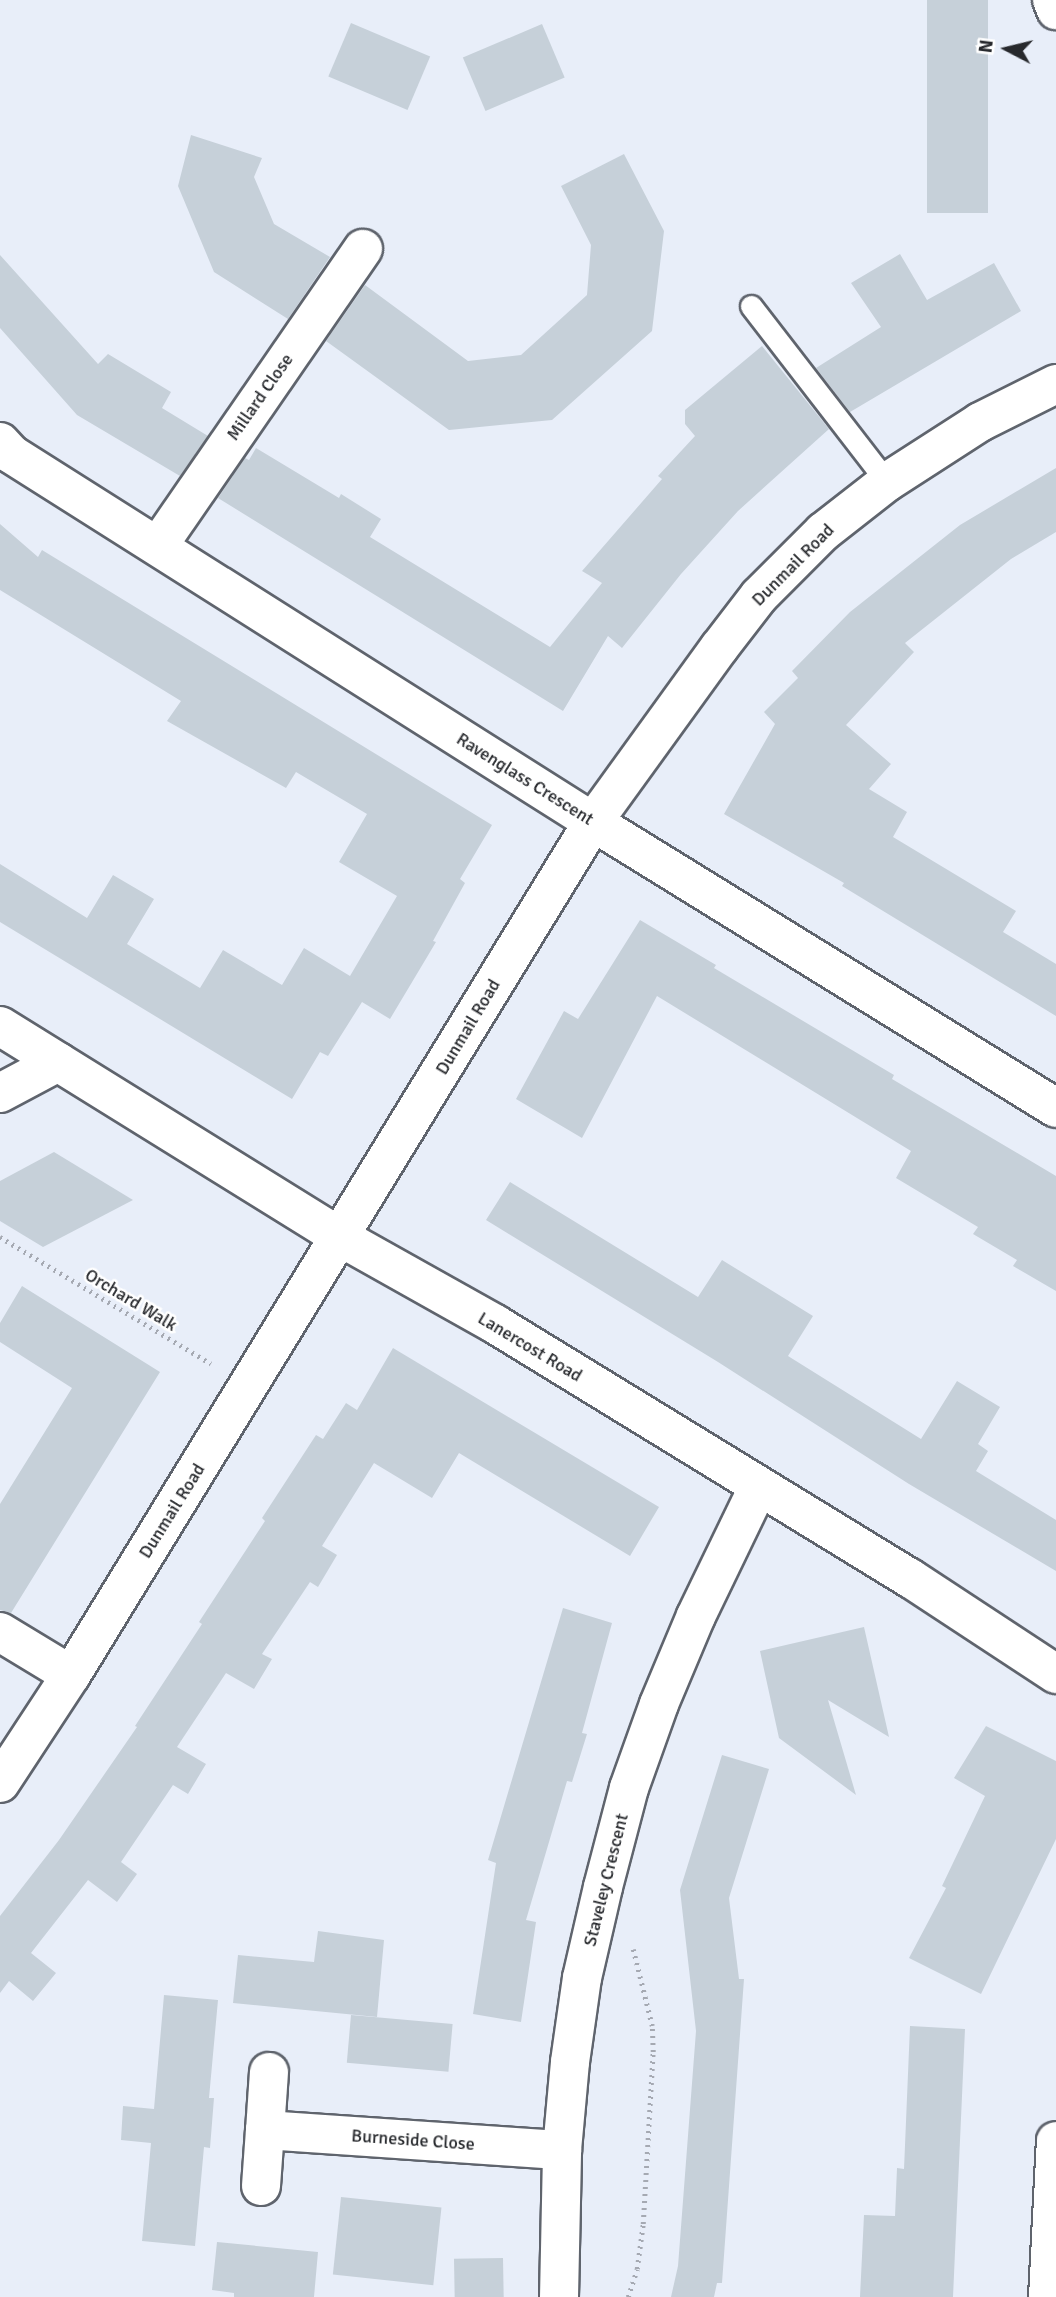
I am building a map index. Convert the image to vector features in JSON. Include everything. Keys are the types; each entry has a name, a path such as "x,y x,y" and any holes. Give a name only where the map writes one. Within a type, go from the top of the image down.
{"street":[{"path":"1052,0 1056,10"},
{"name":"Millard Close","path":"158,546 363,248"},
{"name":"Dunmail Road","path":"0,1783 71,1675 593,822 759,596 823,532 887,482 980,422 1056,384"},
{"name":"Ravenglass Crescent","path":"0,442 11,454 593,822 1056,1108"},
{"name":"Lanercost Road","path":"0,1026 340,1237 495,1324 758,1488 910,1578 1056,1674"},
{"path":"0,1093 58,1062"},
{"name":"Staveley Crescent","path":"559,2297 562,2150 582,1978 629,1788 659,1704 691,1628 758,1488"},
{"path":"0,1632 71,1675"},
{"path":"261,2186 269,2072"},
{"name":"Burneside Close","path":"265,2130 562,2150"},
{"path":"1048,2297 1056,2141"}],"lane":[{"path":"751,306 887,482"}],"path":[{"name":"Orchard Walk","path":"0,1237 248,1386"},
{"path":"628,2297 637,2269 643,2224 653,2052 652,2026 630,1935"}],"building":[{"path":"927,0 988,0 988,213 927,213"},
{"path":"351,23 430,57 408,110 328,76"},
{"path":"542,24 565,77 485,111 463,58"},
{"path":"191,135 262,158 254,177 274,224 330,257 288,319 214,272 178,186"},
{"path":"624,154 664,231 652,331 552,420 449,430 326,341 365,285 468,361 521,355 587,295 591,245 561,186"},
{"path":"900,254 927,300 994,263 1021,311 850,412 816,368 881,327 851,283"},
{"path":"0,255 98,364 108,354 171,392 162,408 208,436 180,476 77,415 0,328"},
{"path":"762,346 829,429 738,511 681,574 622,648 608,636 563,711 218,498 245,458 249,460 256,448 339,498 341,494 381,519 370,537 550,647 602,583 582,571 662,479 658,476 695,436 685,424 685,410"},
{"path":"1056,468 1056,532 1011,559 905,643 914,652 846,725 891,764 869,789 907,812 893,837 1016,911 1003,932 1056,964 1056,1016 842,886 844,883 724,814 775,724 764,712 798,678 792,671 850,612 960,525"},
{"path":"0,524 38,557 42,550 492,825 460,879 465,883 433,941 436,942 390,1019 362,1002 328,1056 320,1052 292,1099 0,922 0,864 87,918 113,875 154,899 127,944 200,988 223,950 282,985 304,948 350,976 397,896 339,862 367,814 296,772 286,788 167,721 181,701 0,590"},
{"path":"640,920 716,965 714,968 894,1075 892,1079 1056,1176 1056,1291 1013,1266 1017,1260 973,1234 978,1227 896,1178 911,1151 657,996 582,1138 516,1099 564,1011 578,1019"},
{"path":"54,1152 133,1200 43,1247 0,1221 0,1181"},
{"path":"510,1182 698,1297 722,1260 813,1316 788,1356 921,1439 957,1381 1000,1407 978,1444 988,1451 976,1471 1056,1520 1056,1571 909,1484 718,1362 486,1220"},
{"path":"22,1286 160,1372 11,1613 0,1610 0,1504 72,1388 0,1342 0,1323"},
{"path":"393,1348 659,1507 630,1556 459,1453 432,1498 374,1463 322,1546 337,1555 318,1587 310,1582 262,1654 272,1659 254,1689 226,1673 177,1747 206,1764 188,1794 173,1785 121,1862 137,1874 117,1902 88,1880 31,1953 56,1973 33,2001 9,1981 0,1993 0,1916 59,1840 137,1727 135,1726 202,1624 199,1622 265,1521 262,1518 316,1435 323,1439 346,1403 357,1410"},
{"path":"563,1608 612,1623 582,1733 587,1734 572,1782 567,1781 526,1920 536,1922 521,2022 473,2014 496,1863 488,1860"},
{"path":"864,1627 889,1737 828,1700 856,1795 779,1738 760,1651"},
{"path":"986,1726 1056,1761 1056,1839 981,1994 909,1958 946,1888 942,1886 985,1796 954,1778"},
{"path":"722,1755 769,1769 729,1898 739,1979 744,1979 722,2283 717,2283 714,2297 671,2297 678,2266 696,2031 680,1890"},
{"path":"318,1931 384,1940 377,2017 233,2003 238,1955 314,1962"},
{"path":"164,1995 218,2000 209,2098 214,2098 210,2148 204,2147 195,2246 142,2241 151,2143 121,2140 123,2106 154,2109"},
{"path":"351,2015 453,2024 448,2072 347,2063"},
{"path":"910,2026 965,2029 953,2297 860,2297 864,2215 895,2216 897,2168 904,2169"},
{"path":"341,2197 441,2208 433,2285 333,2275"},
{"path":"217,2242 318,2252 314,2297 234,2297 234,2293 212,2290"},
{"path":"503,2258 504,2297 455,2297 454,2259"}]}
